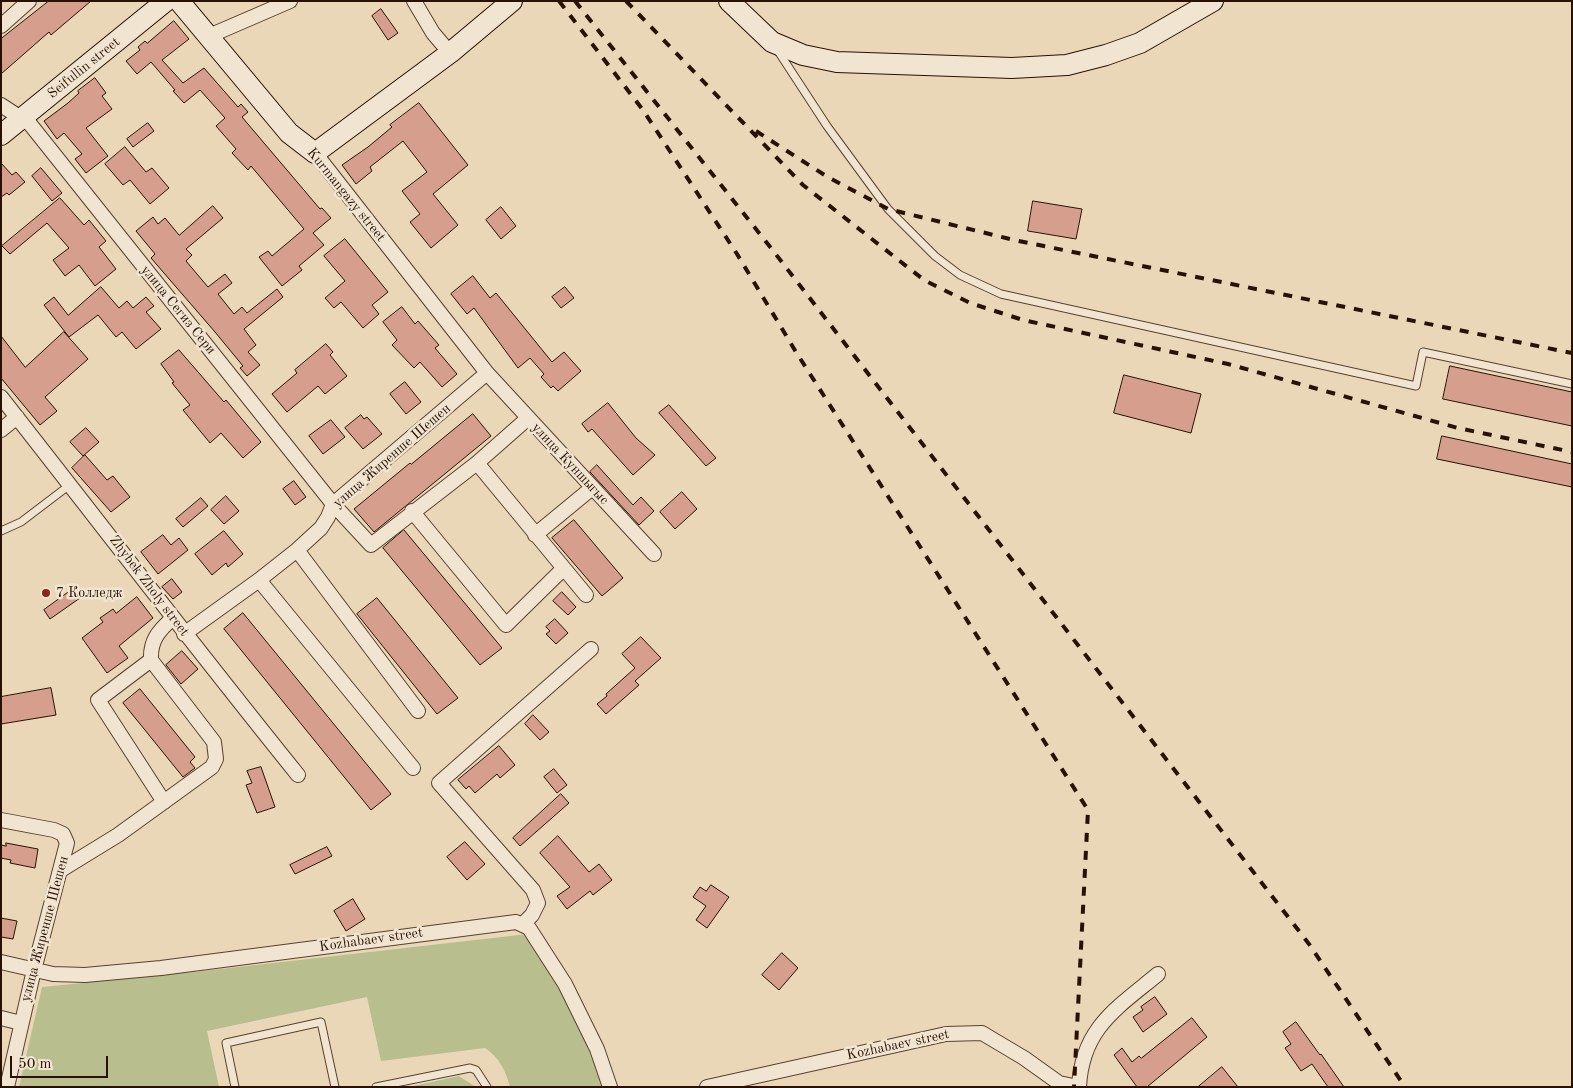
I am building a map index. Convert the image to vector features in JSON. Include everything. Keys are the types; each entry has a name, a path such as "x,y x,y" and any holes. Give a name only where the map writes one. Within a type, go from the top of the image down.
{"main road":[{"name":"Seifullin street","path":"1,135 166,1"},
{"name":"Kurmangazy street","path":"179,1 289,133 315,153"},
{"path":"315,153 450,53 512,1"},
{"path":"730,1 772,42 803,54 837,62 1012,68 1067,65 1106,55 1140,43 1213,1"}],"street":[{"path":"1,26 29,1"},
{"path":"209,36 290,1"},
{"path":"414,1 433,33 450,53"},
{"name":"улица Сегиз Сери","path":"1,105 30,124 333,504 371,544 412,511"},
{"name":"Kurmangazy street","path":"315,153 487,373"},
{"name":"улица Жиренше Шешен","path":"184,634 297,550 321,528 333,504 487,373"},
{"name":"улица Куншыгыс","path":"487,373 654,554"},
{"name":"Zhybek Zholy street","path":"1,397 71,483 184,634 298,775"},
{"path":"1,430 17,417"},
{"path":"527,418 476,463 412,511 506,625 563,569"},
{"path":"476,463 586,595"},
{"path":"535,535 592,488"},
{"path":"297,550 418,711"},
{"path":"259,580 413,768"},
{"path":"61,870 118,835 212,767 216,752 214,742 151,660 153,640 159,630 173,618"},
{"path":"591,649 439,783 534,890 538,903 532,915 523,924 529,928 537,939 565,984 597,1050 610,1087"},
{"path":"151,660 98,700 164,802"},
{"name":"улица Жиренше Шешен","path":"1,820 54,830 63,834 67,843 34,970 7,1087"},
{"name":"Kozhabaev street","path":"1,962 53,974 85,975 160,968 508,922 523,924"},
{"path":"1078,1087 1086,1046 1100,1024 1158,974"},
{"path":"1,1018 21,1023"},
{"name":"Kozhabaev street","path":"707,1087 946,1034 965,1032 982,1033 1024,1058 1059,1083 1078,1087"}],"lane":[{"path":"772,42 828,126 888,209 935,256 960,275 1001,294 1416,386 1423,352 1572,384"},
{"path":"1,531 21,522 71,483"},
{"path":"235,1087 226,1043 321,1022 335,1087"},
{"path":"376,1087 470,1068 476,1070 487,1087"}],"green space":[{"path":"528,934 591,1042 604,1087 510,1087 501,1065 485,1048 381,1061 367,997 207,1031 219,1087 19,1087 42,987 194,972"},
{"path":"459,1076 476,1087 409,1087"}],"building":[{"path":"49,1 91,1 51,35 49,32 1,74 1,39"},
{"path":"381,9 398,33 388,40 372,16"},
{"path":"174,21 189,39 162,60 183,83 204,68 238,107 241,104 248,112 242,117 320,209 322,208 331,218 313,233 324,245 299,266 302,270 282,286 259,257 268,251 272,256 304,229 251,166 248,170 232,153 236,149 216,126 225,118 200,90 184,103 151,62 137,74 126,61 140,50 138,47 145,41 147,43"},
{"path":"95,78 106,93 102,96 112,109 86,128 108,156 86,173 75,159 82,154 64,133 57,139 44,121 68,103 79,93 78,91"},
{"path":"419,103 468,165 433,194 458,225 431,248 410,222 420,214 402,191 427,172 403,141 370,167 372,171 356,184 342,165 368,147 392,127 390,125"},
{"path":"148,123 154,131 133,147 127,139"},
{"path":"125,147 146,172 152,168 169,188 150,204 130,180 123,185 105,164"},
{"path":"1,163 12,175 16,172 25,182 9,195 7,193 1,197"},
{"path":"41,168 62,193 52,201 32,176"},
{"path":"60,198 84,225 89,220 106,241 99,247 116,269 95,286 79,265 65,276 53,260 69,248 47,223 10,254 2,246"},
{"path":"1033,201 1082,209 1076,239 1028,231"},
{"path":"213,206 223,218 186,249 192,255 186,261 208,287 225,274 232,283 218,294 234,314 242,307 247,313 277,289 283,297 244,329 256,345 248,352 260,365 247,376 240,368 243,366 151,258 155,254 136,231 153,217 158,224 165,218 179,235"},
{"path":"501,207 516,226 501,239 486,220"},
{"path":"345,239 388,292 372,305 379,314 363,328 341,302 334,308 325,298 345,281 324,256"},
{"path":"473,276 490,298 496,293 552,362 564,352 581,371 558,391 553,386 551,388 541,377 544,374 530,358 518,368 474,308 467,314 451,294"},
{"path":"101,287 119,308 127,301 133,308 146,297 154,306 146,312 161,329 136,349 122,332 116,337 98,315 69,337 44,305 54,297 68,315"},
{"path":"565,287 574,298 561,308 552,297"},
{"path":"402,307 415,324 418,321 439,345 435,348 457,374 442,387 420,362 414,368 392,345 397,340 383,322"},
{"path":"64,332 88,359 45,397 57,411 40,425 1,378 1,336 25,367"},
{"path":"326,344 333,352 330,355 347,376 325,394 318,386 287,412 272,394 297,373 295,370"},
{"path":"179,350 224,402 226,400 261,442 243,458 221,433 210,443 183,410 190,405 172,383 174,382 161,364"},
{"path":"1450,366 1572,392 1572,426 1443,399"},
{"path":"1124,375 1201,394 1191,433 1114,413"},
{"path":"405,382 421,402 406,414 390,394"},
{"path":"608,403 636,438 655,455 633,475 592,429 588,432 582,424"},
{"path":"669,405 716,458 706,466 659,413"},
{"path":"473,414 491,436 374,532 354,509"},
{"path":"361,415 364,419 367,417 382,434 363,449 345,428"},
{"path":"331,420 345,437 323,454 309,436"},
{"path":"86,428 99,442 83,456 70,442"},
{"path":"1442,436 1572,464 1572,487 1437,459"},
{"path":"85,455 107,480 113,476 130,497 111,512 72,468"},
{"path":"597,465 633,505 641,497 654,511 639,525 590,472"},
{"path":"294,481 306,497 295,505 283,489"},
{"path":"682,492 697,509 675,529 660,512"},
{"path":"226,496 239,511 224,524 211,510"},
{"path":"201,498 208,506 183,527 176,519"},
{"path":"574,520 623,578 602,596 552,538"},
{"path":"404,530 502,648 480,665 383,548"},
{"path":"224,531 243,554 228,567 226,563 212,575 195,554"},
{"path":"163,535 171,545 179,538 188,550 158,574 141,552"},
{"path":"172,579 182,592 173,599 162,587"},
{"path":"73,589 80,598 50,619 44,610"},
{"path":"562,592 576,607 568,615 553,601"},
{"path":"137,597 153,618 119,646 128,658 107,673 82,638 103,622 100,618 113,609 116,613"},
{"path":"377,598 458,698 437,714 357,614"},
{"path":"243,613 391,794 371,810 224,629"},
{"path":"555,619 568,633 556,644 546,634 550,631 546,627"},
{"path":"641,637 661,658 635,681 639,685 606,714 597,704 635,668 622,654"},
{"path":"182,651 198,669 181,684 166,665"},
{"path":"51,688 56,715 1,724 1,697"},
{"path":"140,689 195,757 190,762 195,768 183,777 123,703"},
{"path":"533,715 549,732 540,740 525,724"},
{"path":"499,746 515,765 500,778 497,774 475,793 469,786 466,789 458,780"},
{"path":"261,767 275,807 257,813 246,785 252,783 247,771"},
{"path":"554,769 567,785 557,793 544,777"},
{"path":"561,794 569,803 520,846 513,838"},
{"path":"558,836 589,872 599,864 612,880 593,895 590,891 567,909 557,896 570,887 540,853"},
{"path":"465,842 485,864 467,880 447,857"},
{"path":"6,843 38,849 35,868 10,863 11,860 1,858 1,845 6,846"},
{"path":"327,847 332,856 295,874 290,865"},
{"path":"711,885 729,897 707,928 696,920 706,906 693,897 700,887 706,891"},
{"path":"353,899 365,919 346,931 334,911"},
{"path":"1,918 17,921 13,939 1,937"},
{"path":"782,953 798,968 779,990 762,975"},
{"path":"1155,997 1167,1014 1143,1032 1133,1017 1143,1010 1141,1007"},
{"path":"1192,1018 1207,1037 1147,1087 1137,1087 1114,1055 1122,1048 1132,1062 1139,1056 1141,1058"},
{"path":"1296,1022 1344,1087 1328,1087 1312,1064 1301,1071 1285,1048 1291,1044 1283,1032"},
{"path":"1222,1067 1238,1087 1198,1087"}],"railway":[{"path":"559,1 643,110 737,254 796,352 1088,810 1074,1087"},
{"path":"575,1 771,248 1309,944 1405,1087"},
{"path":"626,1 803,185 924,280 970,303 1023,320 1228,364 1458,428 1572,452"},
{"path":"756,131 826,176 888,209 1014,240 1572,353"}],"place":[{"name":"7 Колледж","path":"46,593"}]}
